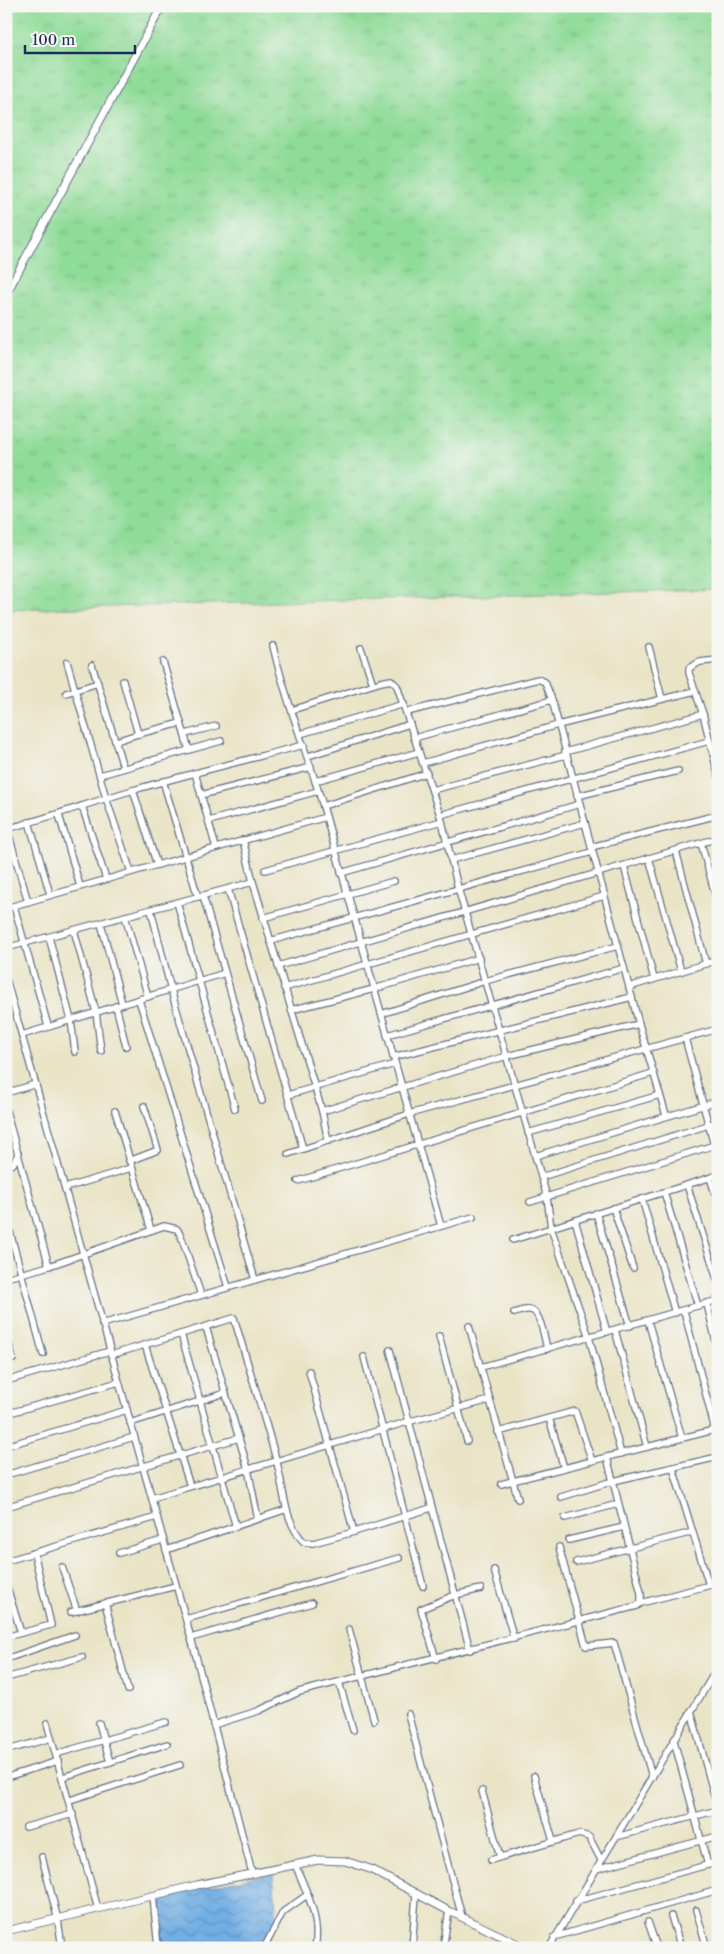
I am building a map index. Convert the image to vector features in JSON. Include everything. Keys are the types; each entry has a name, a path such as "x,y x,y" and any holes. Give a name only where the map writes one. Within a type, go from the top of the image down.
{"street":[{"path":"6,294 162,6"},
{"path":"273,646 280,676 308,756 326,817 440,1226"},
{"path":"649,647 662,699"},
{"path":"361,648 373,684"},
{"path":"718,660 700,662 689,668 709,741 715,753 718,774"},
{"path":"67,662 106,798 131,872"},
{"path":"164,662 189,750"},
{"path":"92,665 123,767"},
{"path":"407,712 538,678 545,682 552,700 638,1024 666,1115"},
{"path":"123,681 138,734"},
{"path":"292,710 373,684 394,682 404,704 441,818 458,888 473,933 478,958 501,1032 547,1197 551,1228 589,1337 621,1454"},
{"path":"66,693 98,683"},
{"path":"423,763 558,725 695,691"},
{"path":"414,738 552,700"},
{"path":"300,734 404,704"},
{"path":"432,790 566,754 703,714"},
{"path":"116,741 182,723"},
{"path":"308,756 410,724"},
{"path":"184,734 216,726"},
{"path":"100,774 221,741"},
{"path":"265,870 336,852 572,777 709,741"},
{"path":"28,902 7,828 59,815 133,790 304,745"},
{"path":"315,780 419,752"},
{"path":"202,795 311,766"},
{"path":"577,796 678,771"},
{"path":"195,773 216,848"},
{"path":"322,806 427,773"},
{"path":"162,782 225,973 262,1101"},
{"path":"133,790 157,865"},
{"path":"209,821 318,791"},
{"path":"341,873 580,804"},
{"path":"82,806 106,879"},
{"path":"59,815 80,886"},
{"path":"270,941 718,815"},
{"path":"6,908 157,865 185,855 326,817"},
{"path":"29,822 50,894"},
{"path":"451,860 585,823"},
{"path":"278,966 360,940 718,838"},
{"path":"243,840 263,918 322,1111 328,1141"},
{"path":"701,843 718,905"},
{"path":"676,851 706,964"},
{"path":"649,858 681,971"},
{"path":"624,866 654,979"},
{"path":"263,918 394,881"},
{"path":"6,948 253,882"},
{"path":"228,889 303,1149"},
{"path":"284,988 604,896"},
{"path":"177,902 235,1109"},
{"path":"14,906 48,1026"},
{"path":"151,910 171,990 255,1280"},
{"path":"125,916 148,997"},
{"path":"100,923 119,1005 126,1046"},
{"path":"74,930 96,1012 101,1051"},
{"path":"49,937 71,1020 75,1052"},
{"path":"381,1014 485,981 618,946"},
{"path":"290,1010 374,989 478,958"},
{"path":"629,987 718,960"},
{"path":"387,1035 624,968"},
{"path":"22,1035 225,973"},
{"path":"6,978 186,1619 252,1872"},
{"path":"288,1095 394,1061 632,997"},
{"path":"139,1000 228,1287"},
{"path":"322,1111 507,1056 638,1024"},
{"path":"288,1154 409,1114 718,1030"},
{"path":"530,1202 716,1145 708,1124 685,1038"},
{"path":"298,1180 653,1073"},
{"path":"6,1093 36,1084"},
{"path":"528,1133 660,1095"},
{"path":"535,1156 666,1115 718,1101"},
{"path":"65,1188 130,1164 158,1150 144,1106"},
{"path":"6,1111 49,1266"},
{"path":"115,1111 151,1230"},
{"path":"541,1177 718,1122"},
{"path":"6,1166 13,1164 18,1154"},
{"path":"513,1240 718,1175"},
{"path":"710,1178 718,1202"},
{"path":"687,1185 718,1282"},
{"path":"664,1192 698,1306"},
{"path":"642,1199 676,1314"},
{"path":"613,1208 633,1268"},
{"path":"596,1213 630,1326"},
{"path":"102,1324 473,1216"},
{"path":"6,1217 23,1273 43,1354"},
{"path":"575,1220 607,1332"},
{"path":"6,1278 83,1255 164,1226 177,1229 201,1295"},
{"path":"481,1367 676,1314 718,1300"},
{"path":"706,1304 718,1350"},
{"path":"514,1313 531,1309 535,1311 542,1326 547,1349"},
{"path":"684,1311 718,1441"},
{"path":"6,1381 145,1345 234,1318 277,1461 287,1509 297,1536 304,1542 313,1543 432,1508"},
{"path":"648,1321 682,1438"},
{"path":"470,1326 518,1499"},
{"path":"206,1327 248,1469 258,1519"},
{"path":"615,1330 647,1447"},
{"path":"6,1334 13,1359"},
{"path":"181,1334 236,1526"},
{"path":"439,1336 467,1442"},
{"path":"145,1345 190,1486"},
{"path":"390,1350 470,1650"},
{"path":"364,1357 423,1586"},
{"path":"308,1372 354,1532"},
{"path":"6,1414 119,1382"},
{"path":"130,1423 226,1393"},
{"path":"152,1498 408,1422 490,1400"},
{"path":"6,1446 127,1410"},
{"path":"498,1432 575,1410 592,1461"},
{"path":"549,1418 564,1468"},
{"path":"501,1484 716,1430"},
{"path":"6,1475 134,1437"},
{"path":"6,1507 143,1468 239,1438"},
{"path":"607,1457 641,1593 640,1603"},
{"path":"560,1497 613,1481 718,1457"},
{"path":"673,1468 709,1585"},
{"path":"565,1518 618,1504"},
{"path":"166,1550 287,1509"},
{"path":"6,1561 157,1517"},
{"path":"569,1540 624,1527"},
{"path":"576,1562 694,1532"},
{"path":"119,1553 163,1540"},
{"path":"559,1547 579,1622 589,1648 614,1643 652,1777"},
{"path":"6,1637 51,1625 34,1553"},
{"path":"186,1619 398,1558"},
{"path":"62,1566 74,1611 176,1586"},
{"path":"494,1570 514,1639"},
{"path":"214,1725 258,1711 284,1698 339,1682 626,1610 640,1603 718,1582"},
{"path":"6,1584 21,1633"},
{"path":"436,1659 421,1609 455,1595 481,1589"},
{"path":"105,1603 128,1690"},
{"path":"191,1638 312,1603"},
{"path":"349,1630 374,1720"},
{"path":"6,1659 75,1635"},
{"path":"6,1678 82,1656"},
{"path":"549,1948 718,1667"},
{"path":"339,1682 353,1730"},
{"path":"616,1837 718,1810 691,1711"},
{"path":"408,1714 462,1917"},
{"path":"56,1754 166,1722"},
{"path":"47,1723 74,1814 98,1909"},
{"path":"98,1723 110,1762"},
{"path":"8,1750 52,1738"},
{"path":"674,1741 708,1865"},
{"path":"63,1777 168,1744"},
{"path":"7,1777 58,1761"},
{"path":"70,1800 180,1765"},
{"path":"534,1776 553,1842"},
{"path":"482,1792 500,1857"},
{"path":"26,1827 74,1814"},
{"path":"491,1860 585,1834 595,1844 602,1860"},
{"path":"596,1869 718,1836"},
{"path":"42,1857 58,1920 62,1948"},
{"path":"6,1931 252,1872 318,1860 345,1861 370,1869 416,1895 526,1948"},
{"path":"576,1901 718,1862"},
{"path":"295,1864 314,1912 318,1930 314,1948"},
{"path":"554,1937 718,1890"},
{"path":"264,1948 283,1912 308,1895"},
{"path":"412,1948 416,1895"},
{"path":"153,1896 158,1948"},
{"path":"696,1910 707,1948"},
{"path":"444,1948 449,1911"},
{"path":"672,1916 681,1948"},
{"path":"648,1922 656,1948"},
{"path":"606,1948 619,1944 625,1948"}],"green space":[{"path":"6,6 718,6 718,589 6,610"}],"water":[{"path":"273,1873 277,1920 268,1941 234,1948 161,1948 162,1896"}]}
